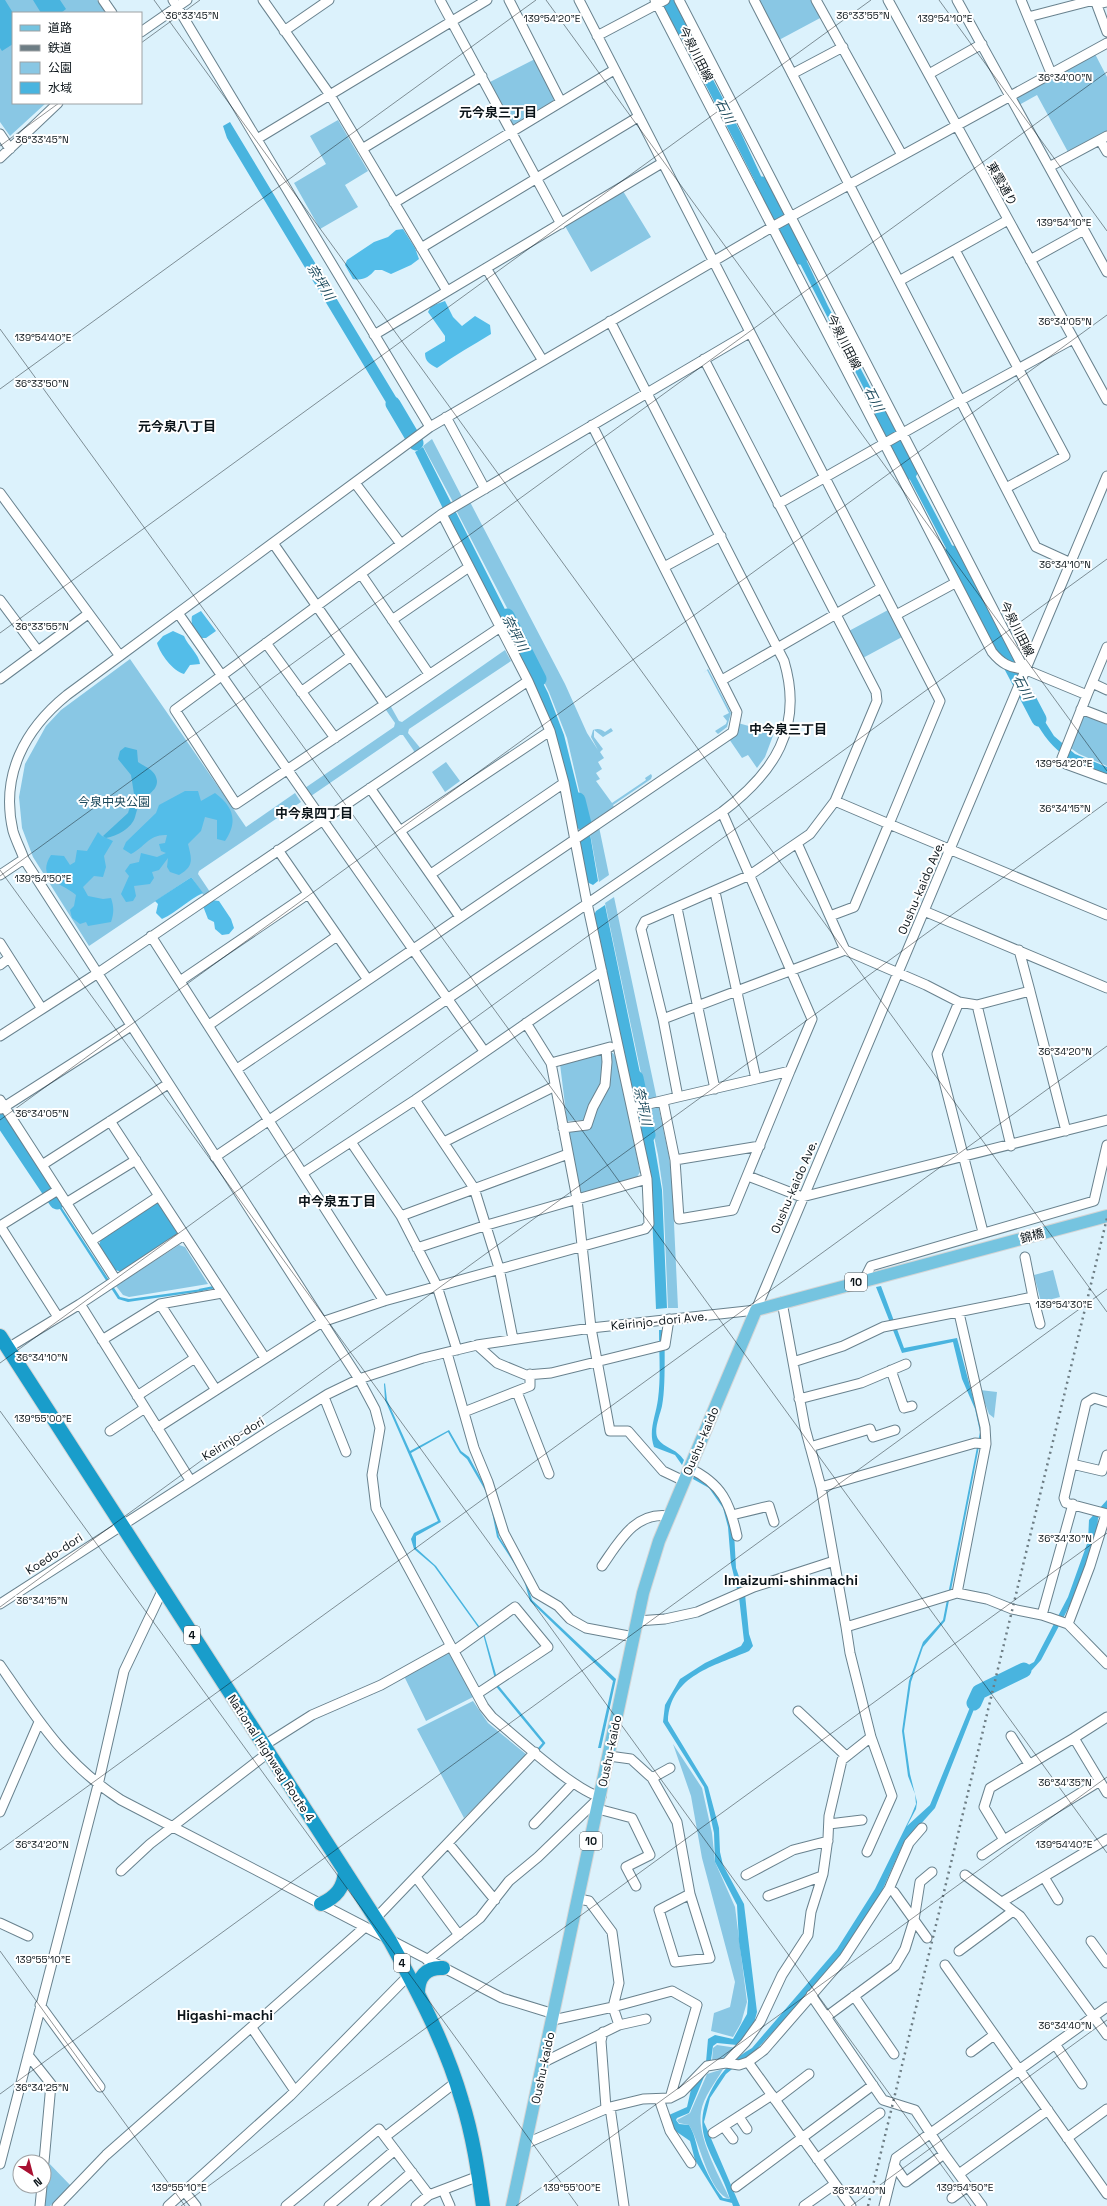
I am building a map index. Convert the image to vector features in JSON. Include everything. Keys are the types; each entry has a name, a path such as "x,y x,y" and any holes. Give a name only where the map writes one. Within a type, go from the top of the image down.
{"highway":[{"name":"National Highway Route 4","path":"0,1336 345,1871 371,1922 390,1941 409,1975 456,2082 470,2129 483,2206"},
{"path":"321,1904 332,1899 339,1891 344,1880 345,1871"},
{"path":"418,1993 421,1977 428,1970 443,1968"}],"main road":[{"name":"錦橋","path":"957,1256 1107,1216"},
{"name":"Keirinjo-dori Ave.","path":"756,1310 957,1256"},
{"name":"Oushu-kaido","path":"512,2206 554,2017 637,1621 653,1556 756,1310"}],"street":[{"path":"103,0 111,12"},
{"path":"142,31 175,3 186,0"},
{"path":"263,0 330,95 447,291"},
{"path":"284,31 329,0"},
{"path":"440,0 561,224"},
{"path":"257,139 487,0"},
{"path":"510,0 561,102"},
{"path":"579,0 940,701 854,907 830,916"},
{"name":"今泉川田線","path":"679,0 904,433 1024,669"},
{"path":"754,0 1036,547 1071,563"},
{"path":"816,0 902,154"},
{"name":"東雲通り","path":"888,0 1107,400"},
{"path":"957,0 1107,272"},
{"path":"1021,0 1051,73"},
{"path":"597,36 659,1"},
{"name":"今泉川田線","path":"659,1 883,445 955,583 998,660 1014,668 1024,669"},
{"path":"1028,17 1095,1 1107,2"},
{"path":"1095,1 1107,32"},
{"path":"175,3 430,427"},
{"path":"600,1797 593,1796 573,1783 492,1717 477,1694 376,1508 372,1475 377,1454 380,1428 375,1409 359,1379 24,859 13,831 9,804 10,783 15,760 26,738 38,720 51,708 430,427 772,226 1107,43"},
{"path":"929,74 982,44"},
{"path":"792,74 843,47"},
{"path":"394,203 614,70"},
{"path":"362,149 482,76"},
{"path":"0,158 57,104"},
{"path":"421,248 638,117"},
{"path":"0,134 10,149"},
{"path":"1050,167 1104,138 1107,152"},
{"path":"374,335 662,163"},
{"path":"899,281 1008,220"},
{"path":"1030,260 1084,230"},
{"path":"955,250 1065,456 1006,488"},
{"path":"486,268 542,361"},
{"path":"215,1157 722,812 753,787 772,762 780,748 788,718 789,700 787,674 778,647 610,321"},
{"path":"499,628 384,703 335,738 236,804 175,710 448,510 750,333"},
{"path":"778,504 961,400 1073,339"},
{"path":"678,1098 663,1019 640,929 645,921 715,892 750,875 810,834 835,801 877,701 876,692 834,614 704,359"},
{"path":"446,417 485,489"},
{"path":"237,1069 733,732 737,712 592,425"},
{"name":"Oushu-kaido Ave.","path":"756,1310 950,850 1024,669 1071,563 1107,476"},
{"path":"355,483 401,544"},
{"path":"0,493 120,656"},
{"path":"157,1428 322,1322 384,1301 499,1268 645,1229 649,1224 647,1179 587,903 564,784 550,731 528,681 499,628 469,567 448,510"},
{"path":"664,567 721,536"},
{"path":"273,543 384,703"},
{"path":"392,620 469,567"},
{"path":"361,574 429,674"},
{"path":"896,615 955,583"},
{"path":"722,680 881,588"},
{"path":"0,600 38,651"},
{"path":"0,679 88,614"},
{"path":"178,614 484,1051"},
{"path":"266,643 335,738"},
{"path":"1107,647 1062,758 1066,764 1107,780"},
{"path":"302,692 351,656"},
{"path":"1024,669 1087,695"},
{"path":"0,1036 98,973 528,681"},
{"path":"1092,683 1107,690"},
{"path":"1081,708 1107,719"},
{"path":"400,831 550,731"},
{"path":"431,874 564,784"},
{"path":"370,788 460,917"},
{"path":"835,801 1107,915"},
{"path":"663,1101 675,1160 679,1219 733,1210 812,1019 722,812"},
{"path":"797,843 845,950 898,972 959,1002 977,1005 1030,990"},
{"path":"278,850 368,980"},
{"path":"0,875 24,859"},
{"path":"715,892 756,1079"},
{"path":"180,981 308,894"},
{"path":"677,908 699,1006 715,1089"},
{"path":"924,911 1107,988"},
{"path":"151,936 384,1301"},
{"path":"209,1025 337,936"},
{"path":"0,944 42,1009"},
{"path":"663,1019 845,950"},
{"path":"1019,950 1066,1131"},
{"path":"0,965 9,958"},
{"path":"303,1173 415,1100 602,971"},
{"path":"959,1002 937,1054 983,1232"},
{"path":"977,1005 1011,1146"},
{"path":"526,1023 552,1063 577,1199 591,1328 610,1431 628,1431 663,1471 684,1480"},
{"path":"116,1280 42,1165 1,1106 131,1026"},
{"path":"552,1063 619,1045"},
{"path":"563,1128 587,1125 593,1107 605,1084 607,1062 606,1048"},
{"path":"632,1108 790,1072"},
{"path":"42,1165 168,1084"},
{"path":"444,1142 556,1086"},
{"path":"415,1100 474,1188 487,1225 499,1268 513,1339"},
{"path":"748,1176 802,1198 1011,1146 1107,1120"},
{"path":"110,1121 265,1358"},
{"path":"351,1142 401,1216 437,1286 457,1350"},
{"path":"864,1280 871,1266 983,1232 1094,1201 1107,1145"},
{"path":"675,1160 760,1146"},
{"path":"401,1216 568,1154"},
{"path":"66,1203 136,1160"},
{"path":"417,1248 487,1225 647,1179"},
{"path":"58,1190 0,1226 58,1317"},
{"path":"91,1241 159,1196"},
{"path":"8,1348 80,1304 184,1235"},
{"path":"1025,1257 1040,1324"},
{"path":"102,1340 160,1304 222,1293"},
{"path":"793,1362 843,1346 884,1327 1034,1297"},
{"path":"782,1302 799,1399 821,1487 850,1653 871,1737 892,1796 867,1852"},
{"path":"80,1304 190,1480"},
{"path":"160,1304 216,1390"},
{"name":"Keirinjo-dori Ave.","path":"359,1379 402,1364 477,1345 591,1328 756,1310"},
{"path":"957,1593 986,1444 985,1427 959,1313"},
{"path":"477,1345 497,1363 530,1374 551,1373 598,1360 665,1345 669,1319"},
{"path":"447,1353 474,1448 488,1482 504,1533 536,1593 558,1606 570,1619 586,1628 634,1637"},
{"path":"137,1396 195,1358"},
{"path":"799,1399 861,1383 906,1364"},
{"path":"892,1370 904,1408 912,1406"},
{"path":"464,1412 530,1386 530,1374"},
{"name":"Keirinjo-dori","path":"121,1524 324,1397 359,1379"},
{"path":"517,1392 549,1474"},
{"path":"324,1397 346,1452"},
{"path":"1068,1624 1090,1566 1106,1514 1066,1502 1064,1498 1086,1403 1094,1398 1107,1402"},
{"path":"110,1431 145,1408"},
{"path":"810,1447 870,1429 873,1437 895,1430"},
{"path":"821,1487 975,1443 986,1444"},
{"path":"1072,1464 1102,1471 1107,1454"},
{"path":"689,1468 707,1478 720,1490 732,1516 737,1536"},
{"path":"1042,1615 1073,1504"},
{"path":"732,1516 769,1506 774,1522"},
{"path":"602,1566 630,1528 649,1517 669,1516"},
{"name":"Koedo-dori","path":"0,1604 121,1524"},
{"path":"637,1621 665,1619 697,1612 754,1587 834,1561"},
{"path":"0,2164 98,1785 124,1671 162,1589"},
{"path":"846,1627 957,1593 988,1599 1012,1609 1042,1615 1068,1624 1107,1664"},
{"path":"121,1871 140,1853 265,1749 312,1715 381,1685 452,1648 515,1607 548,1647 477,1694"},
{"path":"0,1665 39,1722 74,1764 98,1785 172,1827 321,1904 371,1922"},
{"path":"798,1711 846,1756"},
{"path":"1004,1840 984,1807 990,1788 1107,1717"},
{"path":"0,1811 39,1722"},
{"path":"1011,1736 1029,1764"},
{"path":"726,2063 760,2022 782,1975 808,1935 811,1912 822,1876 834,1789 842,1760 871,1737"},
{"path":"1074,1738 1107,1793"},
{"path":"57,2206 106,2155 371,1922 535,1752"},
{"path":"609,1756 631,1759 652,1778 677,1822 690,1894 710,1958 675,1962 658,1910 690,1894"},
{"path":"652,1778 670,1768"},
{"path":"982,1855 1100,1781"},
{"path":"534,1824 573,1783"},
{"path":"427,1960 480,1918 509,1880 538,1857 600,1797"},
{"path":"598,1809 632,1818 650,1855 626,1867 636,1886"},
{"path":"828,1824 862,1820"},
{"path":"527,2142 608,2107 643,2099 670,2098 682,2092 707,2066 726,2063 739,2065 748,2062 764,2050 844,1958 889,1889 909,1842 922,1828"},
{"path":"1002,1902 1107,1839"},
{"path":"746,1875 793,1850 828,1841"},
{"path":"448,1843 495,1900"},
{"path":"826,2017 895,1966 905,1949 914,1920 920,1882 932,1872"},
{"path":"965,1874 1020,1916 1107,2034"},
{"path":"768,1896 822,1876"},
{"path":"416,1877 459,1935"},
{"path":"1044,1877 1058,1900"},
{"path":"889,1889 894,1892 927,1938"},
{"path":"579,1899 588,1901 612,1932 618,1983 614,2007 619,2025"},
{"path":"959,1951 1013,1911"},
{"path":"0,1924 28,1936"},
{"path":"390,1941 502,1998 554,2017 614,2007 672,1991 697,2005 670,2098"},
{"path":"1090,1941 1107,1964"},
{"path":"945,1965 1107,2194"},
{"path":"168,2206 295,2091 409,1975"},
{"path":"810,1996 883,2100 916,2110 944,2154 982,2206"},
{"path":"854,1996 894,2054"},
{"path":"40,2005 100,2087"},
{"path":"884,2206 896,2158 1107,2007"},
{"path":"544,2062 619,2025 646,2019"},
{"path":"252,2028 295,2091"},
{"path":"603,2032 601,2042 608,2107 624,2206"},
{"path":"971,2052 994,2035"},
{"path":"1055,2044 1082,2084"},
{"path":"28,2055 51,2084 45,2154"},
{"path":"748,2062 835,2184 843,2202 851,2206"},
{"path":"713,2133 774,2098 809,2074"},
{"path":"385,2137 456,2082"},
{"path":"736,2187 873,2086"},
{"path":"659,2099 670,2131 691,2163"},
{"path":"1067,2138 1107,2109"},
{"path":"959,2174 1048,2110"},
{"path":"817,2159 880,2113"},
{"path":"739,2117 747,2129"},
{"path":"724,2127 733,2139"},
{"path":"286,2206 378,2128 429,2195"},
{"path":"329,2206 395,2150"},
{"path":"894,2165 906,2182 944,2154"},
{"path":"373,2206 412,2172"},
{"path":"416,2206 429,2195 479,2176"},
{"path":"804,2206 835,2184"},
{"path":"952,2198 968,2186"},
{"path":"443,2190 450,2206"},
{"path":"185,2192 196,2206"},
{"path":"40,2206 41,2194"}],"green space":[{"path":"0,0 97,0 105,12 12,12 12,104 45,104 10,136 0,122"},
{"path":"758,0 813,0 822,17 779,40"},
{"path":"1095,54 1107,77 1107,131 1068,152 1037,95 1019,105 1016,98"},
{"path":"535,59 555,96 553,101 516,125 510,123 488,83"},
{"path":"338,120 368,171 345,185 358,207 320,229 294,183 326,164 310,136"},
{"path":"623,191 651,237 591,272 565,226"},
{"path":"432,439 462,497 453,502 423,446"},
{"path":"470,502 565,684 587,733 598,750 591,737 593,730 599,729 605,732 611,728 613,731 603,737 594,730 594,737 603,749 600,752 604,758 598,762 602,769 596,773 600,779 596,781 612,803 646,780 645,778 651,774 652,776 651,779 613,805 614,807 587,825 567,738 549,692 532,658 521,664 508,639 520,633 456,510"},
{"path":"888,610 902,637 861,659 847,632"},
{"path":"505,650 511,661 409,729 408,733 421,749 413,754 414,751 403,735 400,735 311,796 305,788 394,727 395,723 384,709 390,705 399,721 402,722"},
{"name":"今泉中央公園","path":"130,659 246,827 295,793 301,802 199,871 198,874 210,892 204,896 192,878 190,878 89,946 33,857 22,828 19,797 25,764 46,726 61,710"},
{"path":"708,669 731,713 727,727 718,734 715,731 726,724 727,721 723,716 729,713 707,670 702,674"},
{"path":"1087,714 1107,723 1107,766 1079,754 1069,747 1081,717"},
{"path":"738,723 774,733 765,757 757,768 748,755 742,758 727,736"},
{"path":"446,762 460,781 445,792 432,772"},
{"path":"599,827 609,875 599,882 590,833"},
{"path":"614,897 669,1156 672,1181 678,1308 668,1308 663,1190 658,1155 649,1113 637,1115 634,1100 646,1097 605,903"},
{"path":"604,1052 604,1075 586,1120 567,1121 560,1064"},
{"path":"610,1053 613,1053 617,1059 640,1172 637,1177 583,1193 578,1190 567,1131 589,1127"},
{"path":"179,1245 185,1247 208,1284 129,1297 123,1295 116,1286"},
{"path":"1053,1270 1060,1297 1041,1302 1034,1275"},
{"path":"980,1390 997,1392 994,1418 989,1414"},
{"path":"448,1651 473,1697 426,1721 404,1676"},
{"path":"473,1701 488,1723 527,1755 464,1818 417,1729"},
{"path":"673,1744 702,1788 712,1833 715,1862 735,1907 747,2002 741,2023 733,2037 711,2031 714,2013 730,2007 735,1982 702,1858 691,1796"},
{"path":"717,2045 737,2048 725,2060 712,2061 713,2048"},
{"path":"723,2069 704,2101 701,2112 701,2122 702,2133 710,2156 730,2199 716,2188 689,2125 679,2123 677,2120 690,2113 707,2074"},
{"path":"52,2166 71,2186 50,2206 43,2206 43,2194 52,2194"}],"shaded area":[{"path":"403,229 415,248 419,259 411,265 391,274 382,270 375,270 366,278 353,279 345,265 347,260 374,242 388,237 396,230"},
{"path":"445,301 453,317 462,326 475,316 490,325 491,334 437,368 428,362 425,353 445,341 445,336 428,312 431,306"},
{"path":"201,611 216,631 206,638 202,638 192,623 192,616"},
{"path":"173,631 184,636 199,660 200,664 190,665 184,674 168,662 157,643 163,636"},
{"path":"185,791 198,791 201,801 215,793 221,798 230,809 232,815 233,821 229,834 225,841 217,839 217,820 205,817 201,831 188,844 191,862 187,869 179,875 170,872 167,867 168,858 159,870 152,872 154,878 150,884 134,886 136,896 133,901 126,902 121,894 129,876 125,871 130,864 139,862 141,853 157,857 166,853 161,851 159,844 165,843 167,835 161,835 151,839 131,854 123,849 126,842 156,813 159,805"},
{"path":"98,832 102,836 113,841 104,856 106,867 103,877 94,876 83,887 88,896 103,899 111,898 113,913 111,922 88,926 86,922 80,924 72,918 70,910 74,906 76,895 53,880 48,875 46,870 47,863 51,855 64,856 70,865 75,862 77,850 87,851"},
{"path":"192,878 203,893 162,919 156,913 158,904 155,901"},
{"path":"211,900 219,901 231,919 234,928 229,934 222,935 215,929 214,922 208,919 203,906"}],"water":[{"path":"0,0 5,0 12,12 12,45 2,51 0,48"},
{"path":"33,0 60,0 66,9 62,12 40,12"},
{"path":"677,11 741,133 773,202 767,205 670,15"},
{"path":"230,122 408,417 399,424 227,138 223,126"},
{"path":"795,236 828,306 888,421 882,424 788,240"},
{"path":"423,447 517,633 507,638 415,452"},
{"path":"904,454 964,568 958,571 898,457"},
{"path":"531,659 548,693 564,735 585,819 575,825 562,761 522,664"},
{"path":"1032,701 1054,736 1075,754 1107,767 1107,775 1077,763 1058,750 1042,732 1034,720 1026,704"},
{"path":"125,747 137,750 138,762 150,769 155,774 157,785 143,799 131,825 119,833 106,838 103,836 128,813 134,794 131,775 118,759 120,751"},
{"path":"590,834 598,881 593,885 587,882 580,844 581,840"},
{"path":"605,905 645,1097 634,1099 594,915 596,911"},
{"path":"649,1113 662,1190 667,1308 656,1309 651,1189 638,1116"},
{"path":"58,1202 120,1297 129,1299 202,1289 203,1291 128,1302 118,1299 56,1203"},
{"path":"154,1203 162,1205 178,1230 177,1236 122,1272 115,1270 99,1245 101,1239"},
{"path":"881,1286 904,1348 957,1338 982,1431 945,1621 923,1647 911,1682 904,1731 910,1774 915,1794 908,1776 902,1731 909,1681 923,1642 943,1620 980,1432 975,1409 962,1379 953,1342 902,1353 876,1287"},
{"path":"659,1330 665,1330 664,1379 662,1406 656,1432 658,1439 663,1444 681,1456 684,1460 682,1465 675,1455 654,1447 652,1441 652,1429 658,1399 660,1365"},
{"path":"385,1383 387,1400 410,1451 449,1430 461,1451 469,1457 491,1497 499,1537 525,1577 532,1600 616,1679 601,1748 598,1748 613,1681 530,1601 523,1577 497,1537 489,1497 467,1459 460,1453 448,1432 411,1453 441,1522 416,1536 416,1548 436,1566 484,1633 497,1678 495,1679 483,1634 434,1566 414,1549 411,1539 414,1533 438,1521 385,1400"},
{"path":"694,1474 719,1492 734,1532 736,1568 745,1594 749,1634 753,1646 749,1651 696,1674 677,1693 671,1705 668,1721 708,1787 719,1828 720,1852 723,1865 744,1904 757,2012 754,2023 737,2045 717,2043 713,2046 711,2060 689,2113 677,2118 676,2120 679,2124 689,2125 705,2169 723,2198 730,2199 706,2144 703,2131 702,2118 705,2104 713,2087 730,2064 752,2048 837,1949 875,1889 911,1816 916,1804 915,1794 917,1802 916,1809 907,1826 930,1805 975,1695 978,1690 987,1686 985,1691 980,1694 935,1808 903,1844 881,1893 834,1966 757,2049 726,2074 710,2098 704,2122 740,2206 733,2206 732,2203 720,2200 695,2160 690,2141 674,2130 669,2115 687,2107 692,2085 706,2062 708,2039 715,2035 733,2039 747,2014 748,2001 739,1942 737,1905 715,1862 714,1833 704,1787 663,1722 665,1705 680,1679 705,1663 741,1646 744,1641 739,1597 731,1564 728,1527 723,1508 709,1488 693,1479"},
{"path":"1107,1500 1107,1508 1098,1518 1097,1535 1079,1588 1041,1660 1032,1670 1005,1682 1006,1677 1034,1662 1068,1597 1088,1541 1089,1520"}],"waterway":[{"name":"石川","path":"668,0 684,31"},
{"name":"石川","path":"762,184 800,257"},
{"name":"奈坪川","path":"393,404 416,443"},
{"name":"石川","path":"876,405 910,472"},
{"name":"石川","path":"952,553 1039,719"},
{"name":"奈坪川","path":"507,616 539,679"},
{"name":"奈坪川","path":"578,800 584,824"},
{"name":"奈坪川","path":"636,1078 648,1135"},
{"path":"0,1117 57,1202"},
{"path":"200,1290 215,1287"},
{"path":"974,1703 979,1692 1024,1670"},
{"path":"498,1687 544,1743 538,1750"}],"railway":[{"path":"868,2206 1107,1218"}],"district":[{"name":"元今泉三丁目","path":"498,112"},
{"name":"元今泉八丁目","path":"177,426"},
{"name":"中今泉三丁目","path":"788,729"},
{"name":"中今泉四丁目","path":"314,813"},
{"name":"中今泉五丁目","path":"337,1201"},
{"name":"Imaizumi-shinmachi","path":"791,1580"},
{"name":"Higashi-machi","path":"225,2015"}]}
